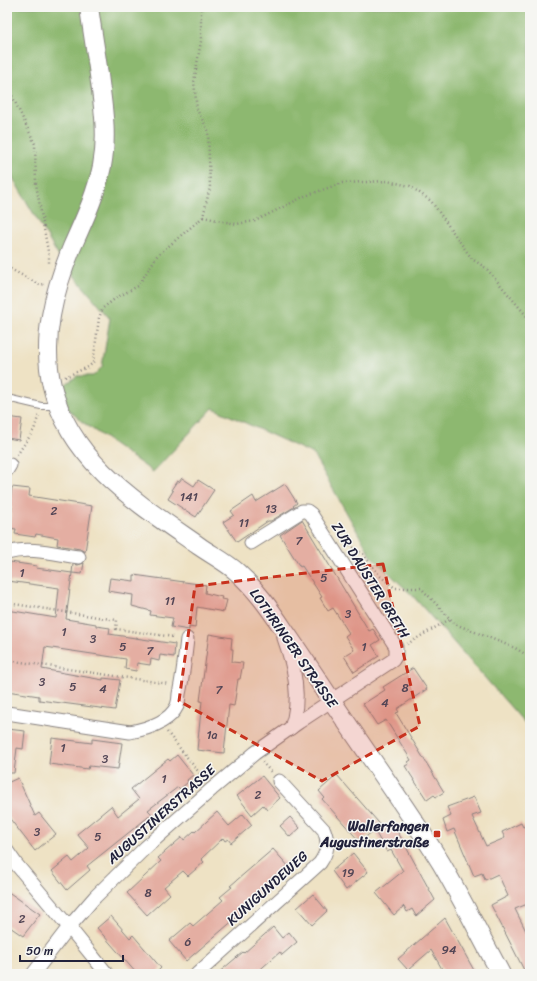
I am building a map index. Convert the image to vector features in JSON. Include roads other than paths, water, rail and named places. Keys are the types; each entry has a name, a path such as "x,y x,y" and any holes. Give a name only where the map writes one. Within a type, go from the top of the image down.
{"street":[{"name":"LOTHRINGER STRASSE","path":"89,7 105,117 103,163 98,187 72,248 49,285 47,337 51,383 49,406 63,421 87,456 123,490 235,570 252,587 278,621 408,812 466,907 501,974"},
{"name":"ZUR DAUSTER GRETH","path":"251,543 302,511 307,511 311,514 396,647 396,655 393,660 332,701"},
{"path":"7,553 33,550 79,558"},
{"path":"278,621 294,669 296,709 291,728"},
{"path":"7,713 130,732 146,729 170,714 177,706 187,639"},
{"name":"AUGUSTINERSTRASSE","path":"33,974 69,927 95,897 145,848 255,753 332,701"},
{"name":"KUNIGUNDEWEG","path":"197,974 320,863 327,853 327,838 324,830 279,781"},
{"path":"7,852 107,974"}],"lane":[{"path":"7,398 49,406"}],"place":[{"name":"Wallerfangen Augustinerstraße","path":"437,834"}]}
